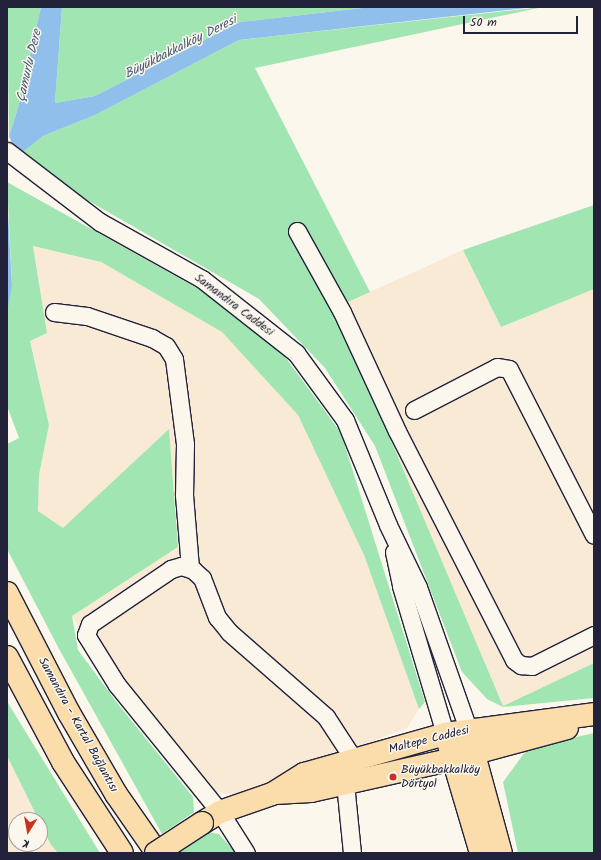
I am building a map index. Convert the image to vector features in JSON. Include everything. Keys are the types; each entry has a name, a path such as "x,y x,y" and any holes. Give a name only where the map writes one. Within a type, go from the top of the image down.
{"main road":[{"name":"Samandıra - Kartal Bağlantısı","path":"7,593 69,713 116,794 156,853"},
{"path":"7,657 63,762 122,853"},
{"name":"Maltepe Caddesi","path":"156,853 220,812 272,794 304,774 468,729 594,714"},
{"name":"Maltepe Caddesi","path":"272,794 311,791 453,760 594,721"},
{"path":"468,729 501,853"},
{"path":"446,734 481,853"}],"street":[{"name":"Samandıra Caddesi","path":"7,151 100,222 202,280 296,352 345,420 388,525"},
{"path":"297,232 342,312 397,431 514,660 521,665 532,666 594,635"},
{"path":"54,312 87,316 152,338 166,346 174,359 185,444 184,495 190,568"},
{"path":"414,410 497,367 509,370 594,535"},
{"path":"388,525 418,587 468,729"},
{"path":"388,525 401,586 446,734"},
{"path":"246,853 220,812 117,684 86,635 90,624 171,569 181,566 190,568 197,572 202,578 218,616 229,632 326,717 354,760"},
{"path":"346,783 352,853"}],"shaded area":[{"path":"33,246 101,262 222,332 298,415 364,555 419,709 407,728 233,795 206,790 118,691 72,616 178,547 169,429 63,529 38,511 39,475 49,425 30,340 47,333"},
{"path":"463,250 501,327 594,289 594,663 503,707 334,308"},
{"path":"7,756 34,812 8,812 8,852 48,852 48,839 58,853 7,853"}],"green space":[{"path":"7,7 41,7 18,108 9,136"},
{"path":"62,7 371,7 240,22 95,96 55,103"},
{"path":"543,7 255,68 370,292 335,308 503,706 594,663 594,698 503,707 487,699 462,672 375,446 325,368 259,299 63,186 18,156 43,136 95,115 239,40"},
{"path":"7,182 231,307 283,354 341,433 425,702 419,709 364,555 298,415 222,332 101,262 33,246 47,333 30,341 49,425 39,475 38,511 63,528 169,429 178,547 72,616 78,650 118,704 193,797 194,812 162,834 58,647 7,549 7,444 19,438 7,406 7,307 12,286"},
{"path":"594,205 594,289 501,327 463,250"},
{"path":"7,701 100,853 58,853 48,839 48,812 35,812 7,756"},
{"path":"594,733 594,853 518,853 503,782 528,748"},
{"path":"208,832 219,834 236,853 177,853"}],"water":[{"name":"Çamurlu Dere","path":"41,7 62,7 55,103 95,96 240,22 371,7 535,7 239,40 95,115 43,136 18,156 9,136 18,108"},
{"path":"7,196 12,286 8,307 7,307"}],"place":[{"name":"Büyükbakkalköy Dörtyol","path":"393,777"}],"water label":[{"name":"Büyükbakkalköy Deresi","path":"181,48"}]}
